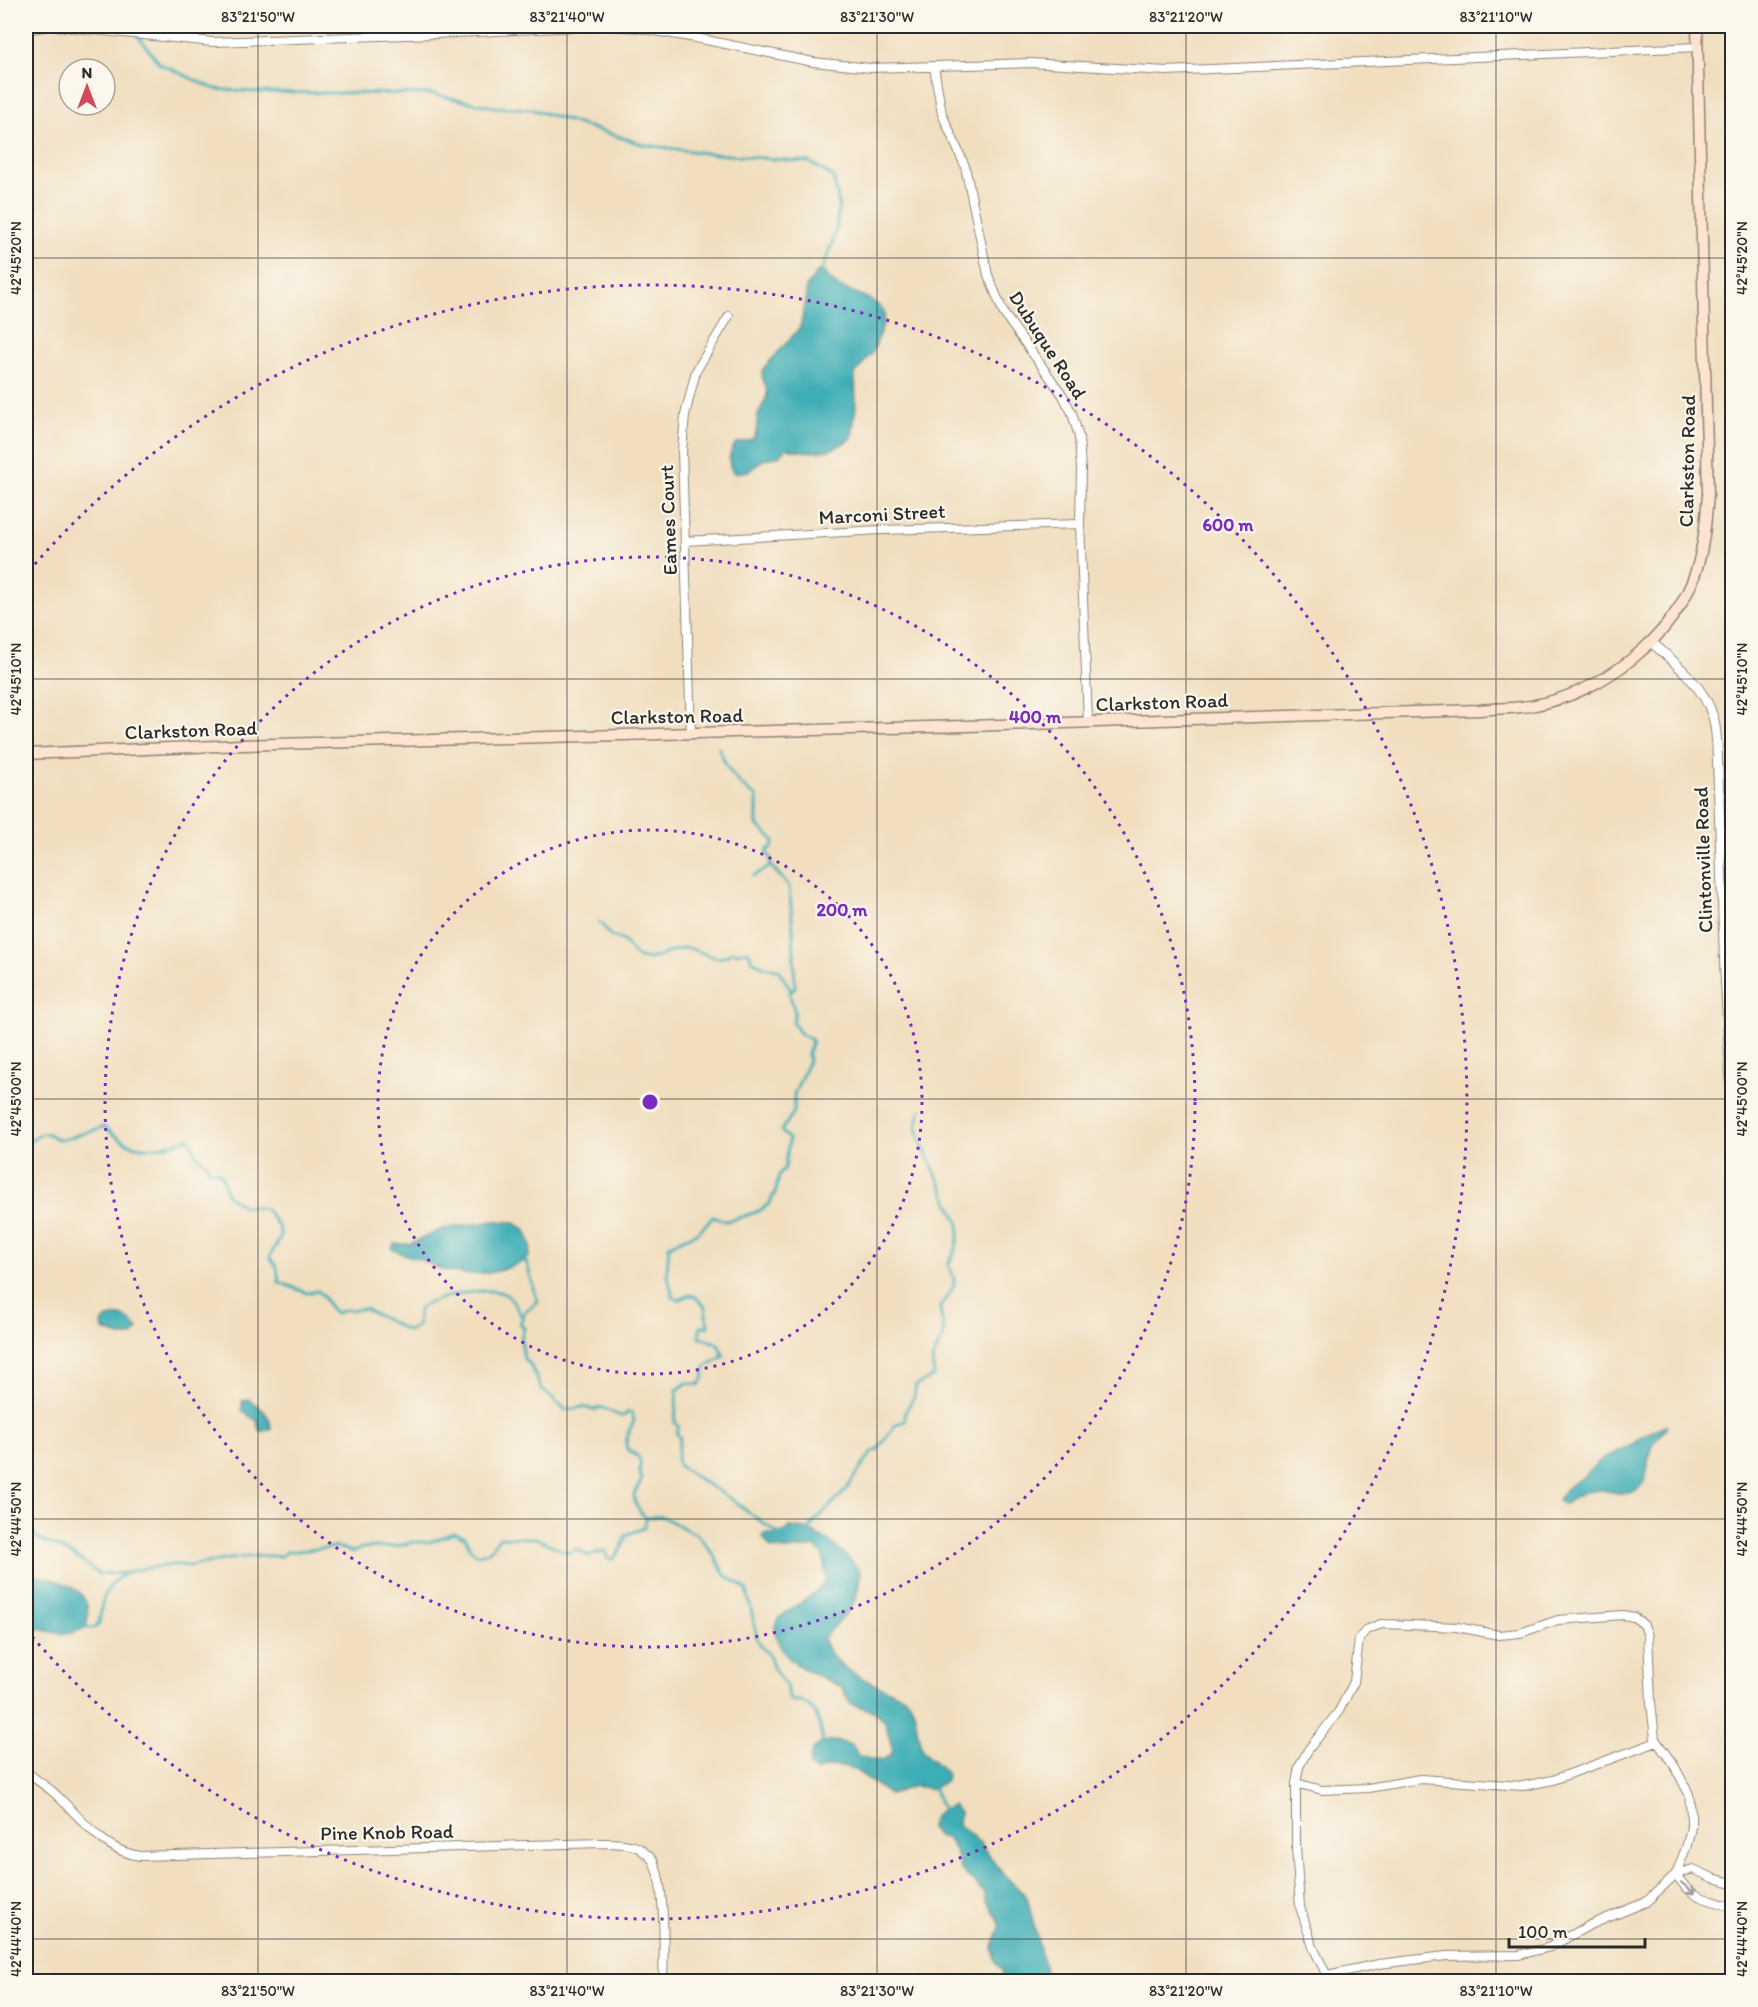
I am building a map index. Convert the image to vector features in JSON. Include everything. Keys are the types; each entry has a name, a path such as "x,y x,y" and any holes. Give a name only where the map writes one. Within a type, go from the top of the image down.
{"main road":[{"name":"Clarkston Road","path":"26,754 1480,710 1535,705 1575,694 1618,671 1651,642 1679,606 1696,572 1706,524 1708,494 1697,26"}],"street":[{"path":"26,30 49,26"},
{"path":"54,26 213,42 598,26"},
{"path":"607,26 638,28 833,65 871,68 1059,64 1166,71 1697,46"},
{"name":"Dubuque Road","path":"934,67 942,114 965,166 988,275 1004,314 1016,334 1062,394 1072,413 1079,437 1088,722"},
{"name":"Eames Court","path":"691,734 682,451 685,415 696,371 729,316"},
{"name":"Marconi Street","path":"685,541 881,530 1080,524"},
{"name":"Clintonville Road","path":"1651,642 1678,664 1707,700 1714,719 1732,1101"},
{"path":"1623,1615 1634,1617 1644,1625 1648,1636 1651,1701 1657,1742 1675,1767 1689,1794 1691,1827 1676,1874 1646,1902 1590,1925 1550,1947 1519,1955 1446,1956 1379,1964 1329,1978 1313,1947 1300,1907 1296,1846 1296,1784 1299,1767 1308,1750 1339,1711 1354,1682 1359,1639 1365,1630 1381,1624 1457,1627 1499,1635 1527,1631 1558,1620 1623,1615"},
{"path":"1296,1784 1322,1790 1368,1788 1420,1779 1523,1786 1553,1780 1657,1742"},
{"name":"Pine Knob Road","path":"26,1772 52,1792 100,1839 124,1854 140,1856 603,1843 620,1843 640,1848 653,1860 658,1879 664,1946 663,1982"},
{"path":"1676,1874 1693,1869 1732,1883"},
{"path":"1676,1874 1683,1887 1691,1892 1732,1907"}],"water":[{"path":"818,271 822,271 837,286 876,303 885,313 874,350 855,374 856,405 852,437 829,450 812,452 787,448 779,456 763,460 749,471 734,473 729,463 731,451 735,444 755,436 758,414 766,398 763,369 800,328 806,300 806,287"},
{"path":"494,1221 513,1222 526,1230 531,1246 529,1257 499,1271 465,1274 440,1269 392,1249 394,1244 410,1244 442,1229"},
{"path":"121,1316 130,1320 138,1329 132,1336 120,1336 103,1330 102,1323 107,1318"},
{"path":"248,1399 267,1415 271,1429 262,1432 258,1428 257,1421 242,1411 242,1401"},
{"path":"1667,1425 1666,1428 1650,1452 1647,1475 1635,1491 1623,1493 1590,1490 1565,1504 1560,1503 1558,1499 1569,1486 1596,1464"},
{"path":"789,1527 819,1535 837,1547 860,1571 854,1602 845,1616 823,1638 827,1648 848,1670 907,1699 915,1716 922,1748 947,1775 946,1781 931,1789 918,1786 889,1794 848,1767 829,1767 815,1771 809,1765 811,1756 818,1745 830,1741 853,1746 858,1755 869,1759 883,1760 893,1752 885,1722 876,1712 850,1704 842,1688 794,1662 780,1646 775,1630 778,1620 816,1592 826,1580 823,1555 815,1547 785,1550 771,1548 762,1536 766,1533 774,1535 786,1531"},
{"path":"26,1573 61,1582 80,1593 86,1602 88,1613 86,1627 64,1634 41,1629 26,1622"},
{"path":"953,1805 959,1813 958,1824 980,1843 1001,1872 1027,1897 1045,1970 1043,1977 1038,1981 1002,1981 1002,1971 995,1960 992,1949 1000,1927 999,1920 986,1901 985,1893 961,1870 956,1852 950,1842 938,1836 930,1828 932,1819 938,1813"}],"waterway":[{"path":"138,36 160,64 215,89 254,92 432,94 494,107 531,109 645,145 809,162 833,177 839,204 836,231 822,271"},
{"path":"719,748 733,776 757,797 757,825 774,840 772,848 768,849 767,853 771,866 789,886 795,988 790,992 795,1012 793,1023 801,1034 812,1040 808,1054 809,1060 794,1094 794,1112 781,1131 789,1139 785,1168 779,1175 776,1191 769,1204 759,1211 733,1220 725,1221 713,1217 697,1233 669,1245 667,1273 673,1297 679,1300 689,1295 695,1296 705,1307 708,1327 700,1328 700,1337 718,1344 724,1356 705,1367 703,1379 699,1385 687,1383 677,1390 675,1423 679,1427 676,1432 680,1438 677,1458 678,1465 782,1535"},
{"path":"753,876 771,866"},
{"path":"599,922 612,937 619,938 634,954 645,959 686,948 715,957 727,956 733,951 738,953 746,951 752,960 764,967 778,969 791,990"},
{"path":"808,1532 815,1521 845,1491 872,1452 877,1451 896,1424 905,1421 905,1412 914,1397 916,1385 934,1375 932,1360 944,1334 940,1307 954,1286 954,1278 948,1265 955,1251 959,1224 920,1140 918,1118 921,1110"},
{"path":"26,1143 45,1133 62,1140 104,1127 124,1142 139,1147 161,1146 189,1138 196,1154 207,1164 209,1170 219,1172 222,1176 227,1195 243,1206 266,1209 275,1222 280,1234 270,1258 277,1267 279,1282 307,1293 318,1291 336,1313 344,1310 365,1309 408,1331 417,1326 419,1309 448,1297 486,1291 508,1296 522,1316"},
{"path":"525,1260 538,1301 525,1312 520,1323 524,1328 521,1338 524,1359 530,1364 541,1388 566,1410 583,1407 594,1410 601,1407 620,1416 628,1412 632,1413 634,1421 627,1436 626,1447 640,1460 639,1472 642,1479 634,1499 646,1518"},
{"path":"646,1518 661,1516 699,1536 716,1558 724,1574 747,1590 757,1638 786,1686 790,1700 806,1704 815,1713 824,1745"},
{"path":"86,1627 94,1628 99,1624 102,1604 110,1586 126,1573 139,1569 173,1565 189,1566 246,1557 281,1556 287,1552 337,1547 353,1552 361,1548 430,1542 454,1533 465,1537 470,1549 480,1555 489,1551 500,1537 536,1538 568,1553 577,1549 588,1556 603,1551 606,1552 607,1558 612,1560 621,1549 626,1535 644,1528 646,1518"},
{"path":"26,1528 40,1540 76,1557 99,1574 124,1573"},
{"path":"932,1784 943,1810"}]}
